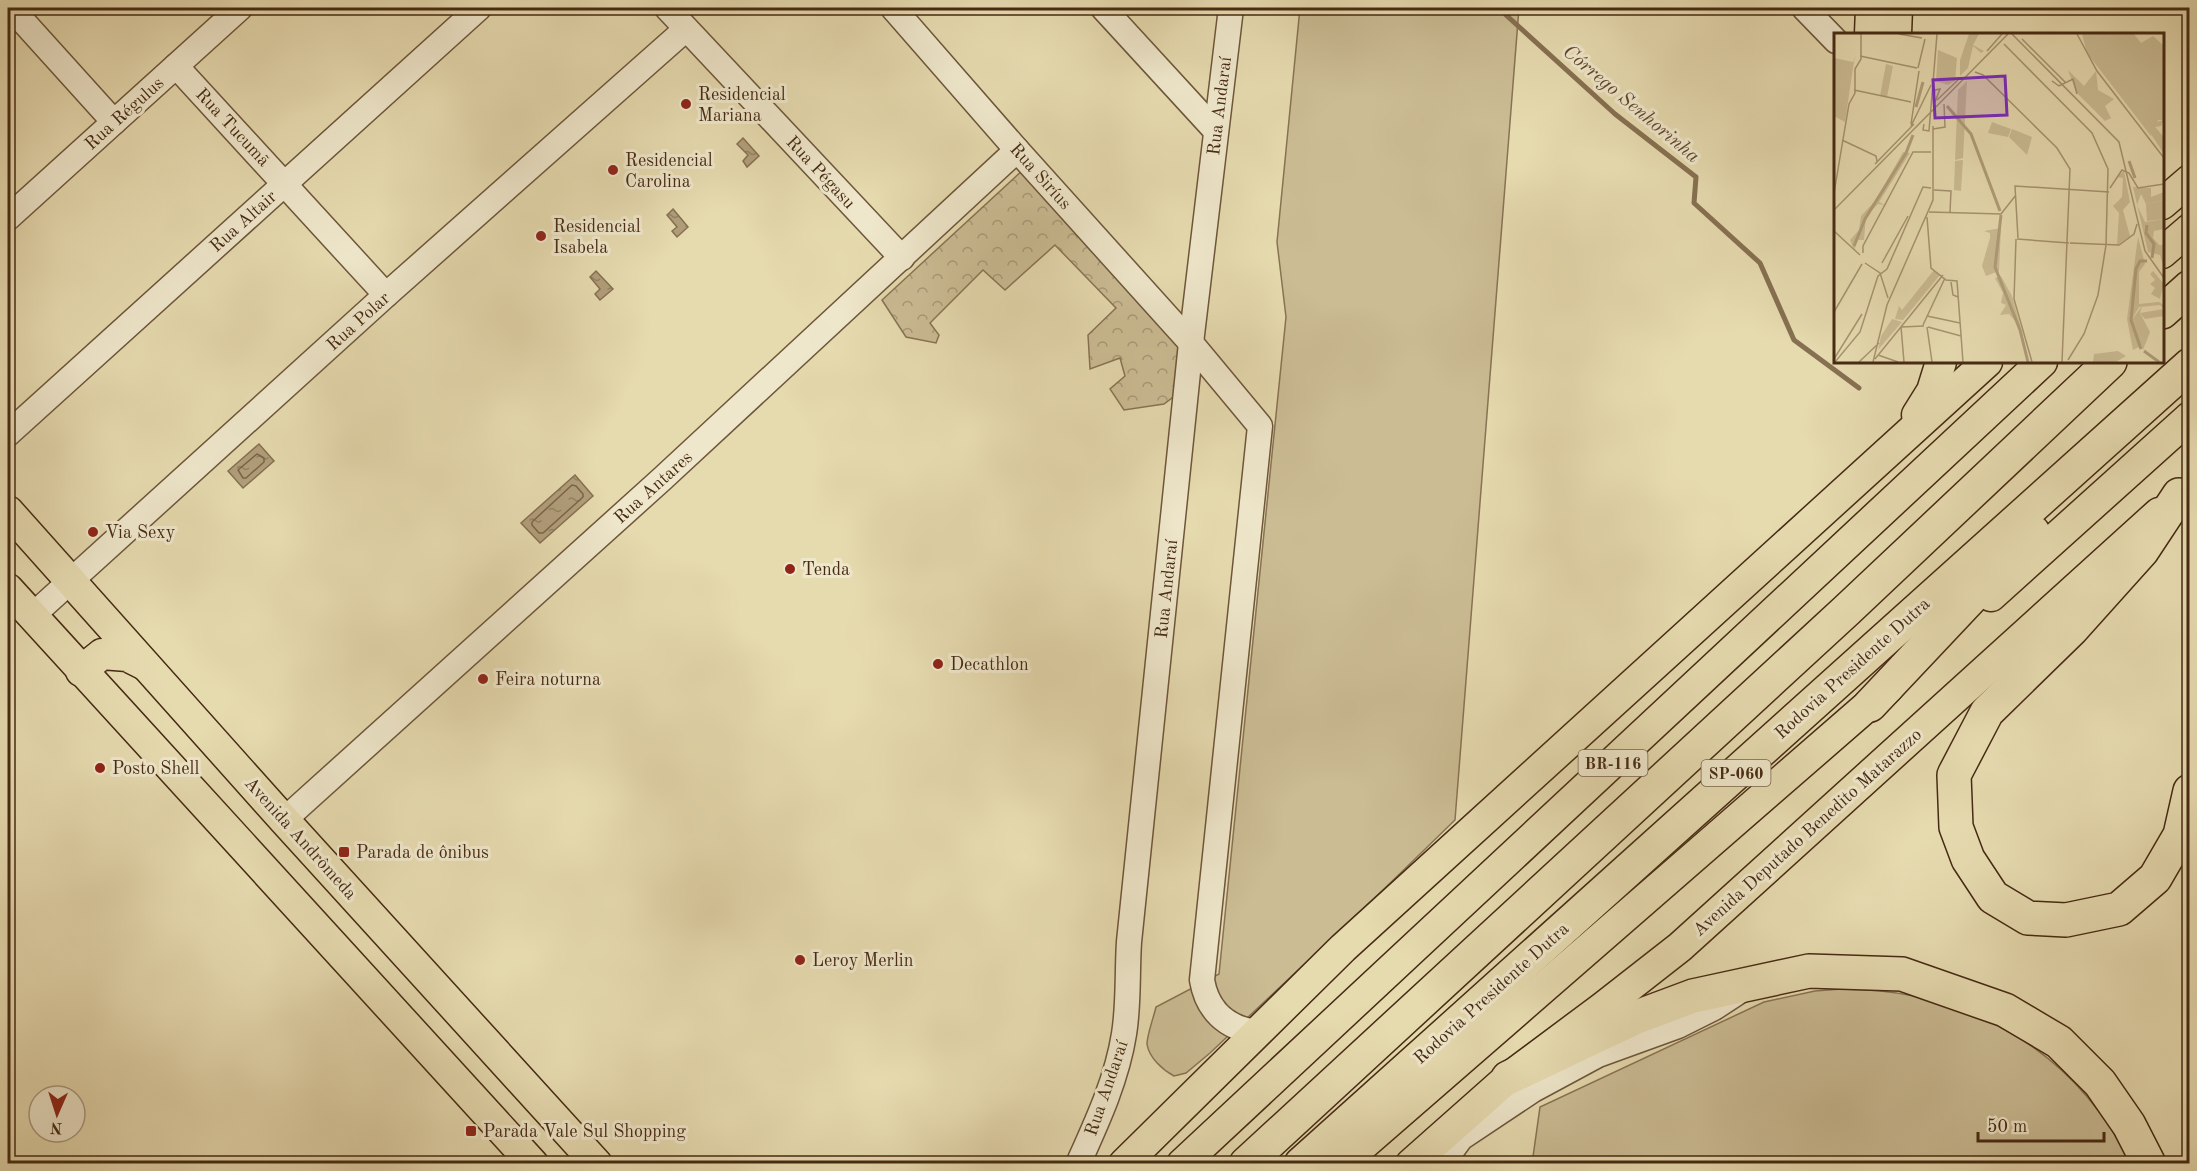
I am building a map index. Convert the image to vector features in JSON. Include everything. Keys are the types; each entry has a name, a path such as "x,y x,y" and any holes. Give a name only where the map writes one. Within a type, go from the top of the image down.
{"highway":[{"path":"2164,311 2190,287"},
{"name":"SP-060","path":"1246,1164 1838,618 2109,363"},
{"path":"1870,705 2181,374"},
{"name":"Rodovia Presidente Dutra","path":"1301,1164 2181,374"},
{"path":"2184,489 2142,551 2072,629 1988,712 1954,775 1956,827 1968,859 1993,897 2028,918 2066,920 2119,909 2155,878 2180,835 2190,791"},
{"path":"1508,1078 1634,1018 1693,996 1809,971 1902,974 2005,1010 2059,1042 2100,1083 2129,1125 2150,1164"}],"main road":[{"path":"1870,33 1871,8"},
{"path":"1896,33 1897,8"},
{"path":"2164,203 2190,180"},
{"path":"2164,252 2190,229"},
{"path":"1900,439 1932,391 1941,363"},
{"path":"1124,1164 1343,948 1986,363"},
{"name":"BR-116","path":"1182,1164 2041,363"},
{"name":"Rodovia Presidente Dutra","path":"1341,1164 1870,705 2190,417"},
{"name":"Avenida Deputado Benedito Matarazzo","path":"1411,1164 1508,1078 1680,947 2184,489"},
{"name":"Avenida Andrômeda","path":"8,511 145,666 597,1164"},
{"path":"8,589 533,1164"},
{"path":"81,670 102,654 127,656 145,666"}],"street":[{"path":"11,8 114,122"},
{"name":"Rua Altair","path":"8,434 479,8"},
{"name":"Rua Pégasu","path":"667,8 902,258"},
{"name":"Rua Siríus","path":"893,8 1191,343 1260,426 1202,980 1207,1000 1220,1017 1236,1028 1256,1032"},
{"path":"1103,8 1215,130"},
{"name":"Rua Andaraí","path":"1078,1164 1100,1114 1114,1074 1124,1034 1129,942 1191,343 1231,8"},
{"path":"1804,8 1834,39"},
{"name":"Rua Régulus","path":"8,218 176,66 230,11"},
{"name":"Rua Polar","path":"32,616 386,295 686,29"},
{"name":"Rua Tucumã","path":"176,66 386,295"},
{"name":"Rua Antares","path":"284,820 653,487 1017,150"},
{"path":"1442,1164 1461,1138 1533,1090 1598,1055 1678,1026 1714,1008 1753,982"}],"green space":[{"path":"1300,8 1519,8 1455,820 1210,1053 1186,1073 1174,1076 1157,1063 1148,1049 1148,1036 1156,1007 1219,974 1286,317 1277,242"},
{"path":"1025,168 1185,345 1181,391 1164,404 1124,410 1110,389 1125,376 1120,358 1090,369 1088,335 1116,308 1055,245 1005,290 983,270 930,323 939,335 936,343 906,337 882,300"},
{"path":"1841,989 1887,992 1931,1000 1973,1014 2012,1033 2047,1058 2079,1088 2107,1123 2131,1164 1532,1164 1540,1107 1764,1002 1815,991"}],"water":[{"path":"743,138 759,156 747,167 743,161 748,155 737,144"},
{"path":"673,209 688,227 677,237 672,231 677,227 667,215"},
{"path":"596,271 613,289 600,300 595,294 600,289 590,277"},
{"path":"259,444 274,461 243,488 228,471"},
{"path":"575,475 593,496 540,543 521,523"}],"waterway":[{"name":"Córrego Senhorinha","path":"1501,8 1615,114 1696,177 1694,203 1760,263 1794,340 1859,388"}],"place":[{"name":"Residencial Mariana","path":"686,104"},
{"name":"Residencial Carolina","path":"613,170"},
{"name":"Residencial Isabela","path":"541,236"},
{"name":"Via Sexy","path":"93,532"},
{"name":"Tenda","path":"790,569"},
{"name":"Decathlon","path":"938,664"},
{"name":"Feira noturna","path":"483,679"},
{"name":"Posto Shell","path":"100,768"},
{"name":"Parada de ônibus","path":"344,852"},
{"name":"Leroy Merlin","path":"800,960"},
{"name":"Parada Vale Sul Shopping","path":"471,1131"}]}
